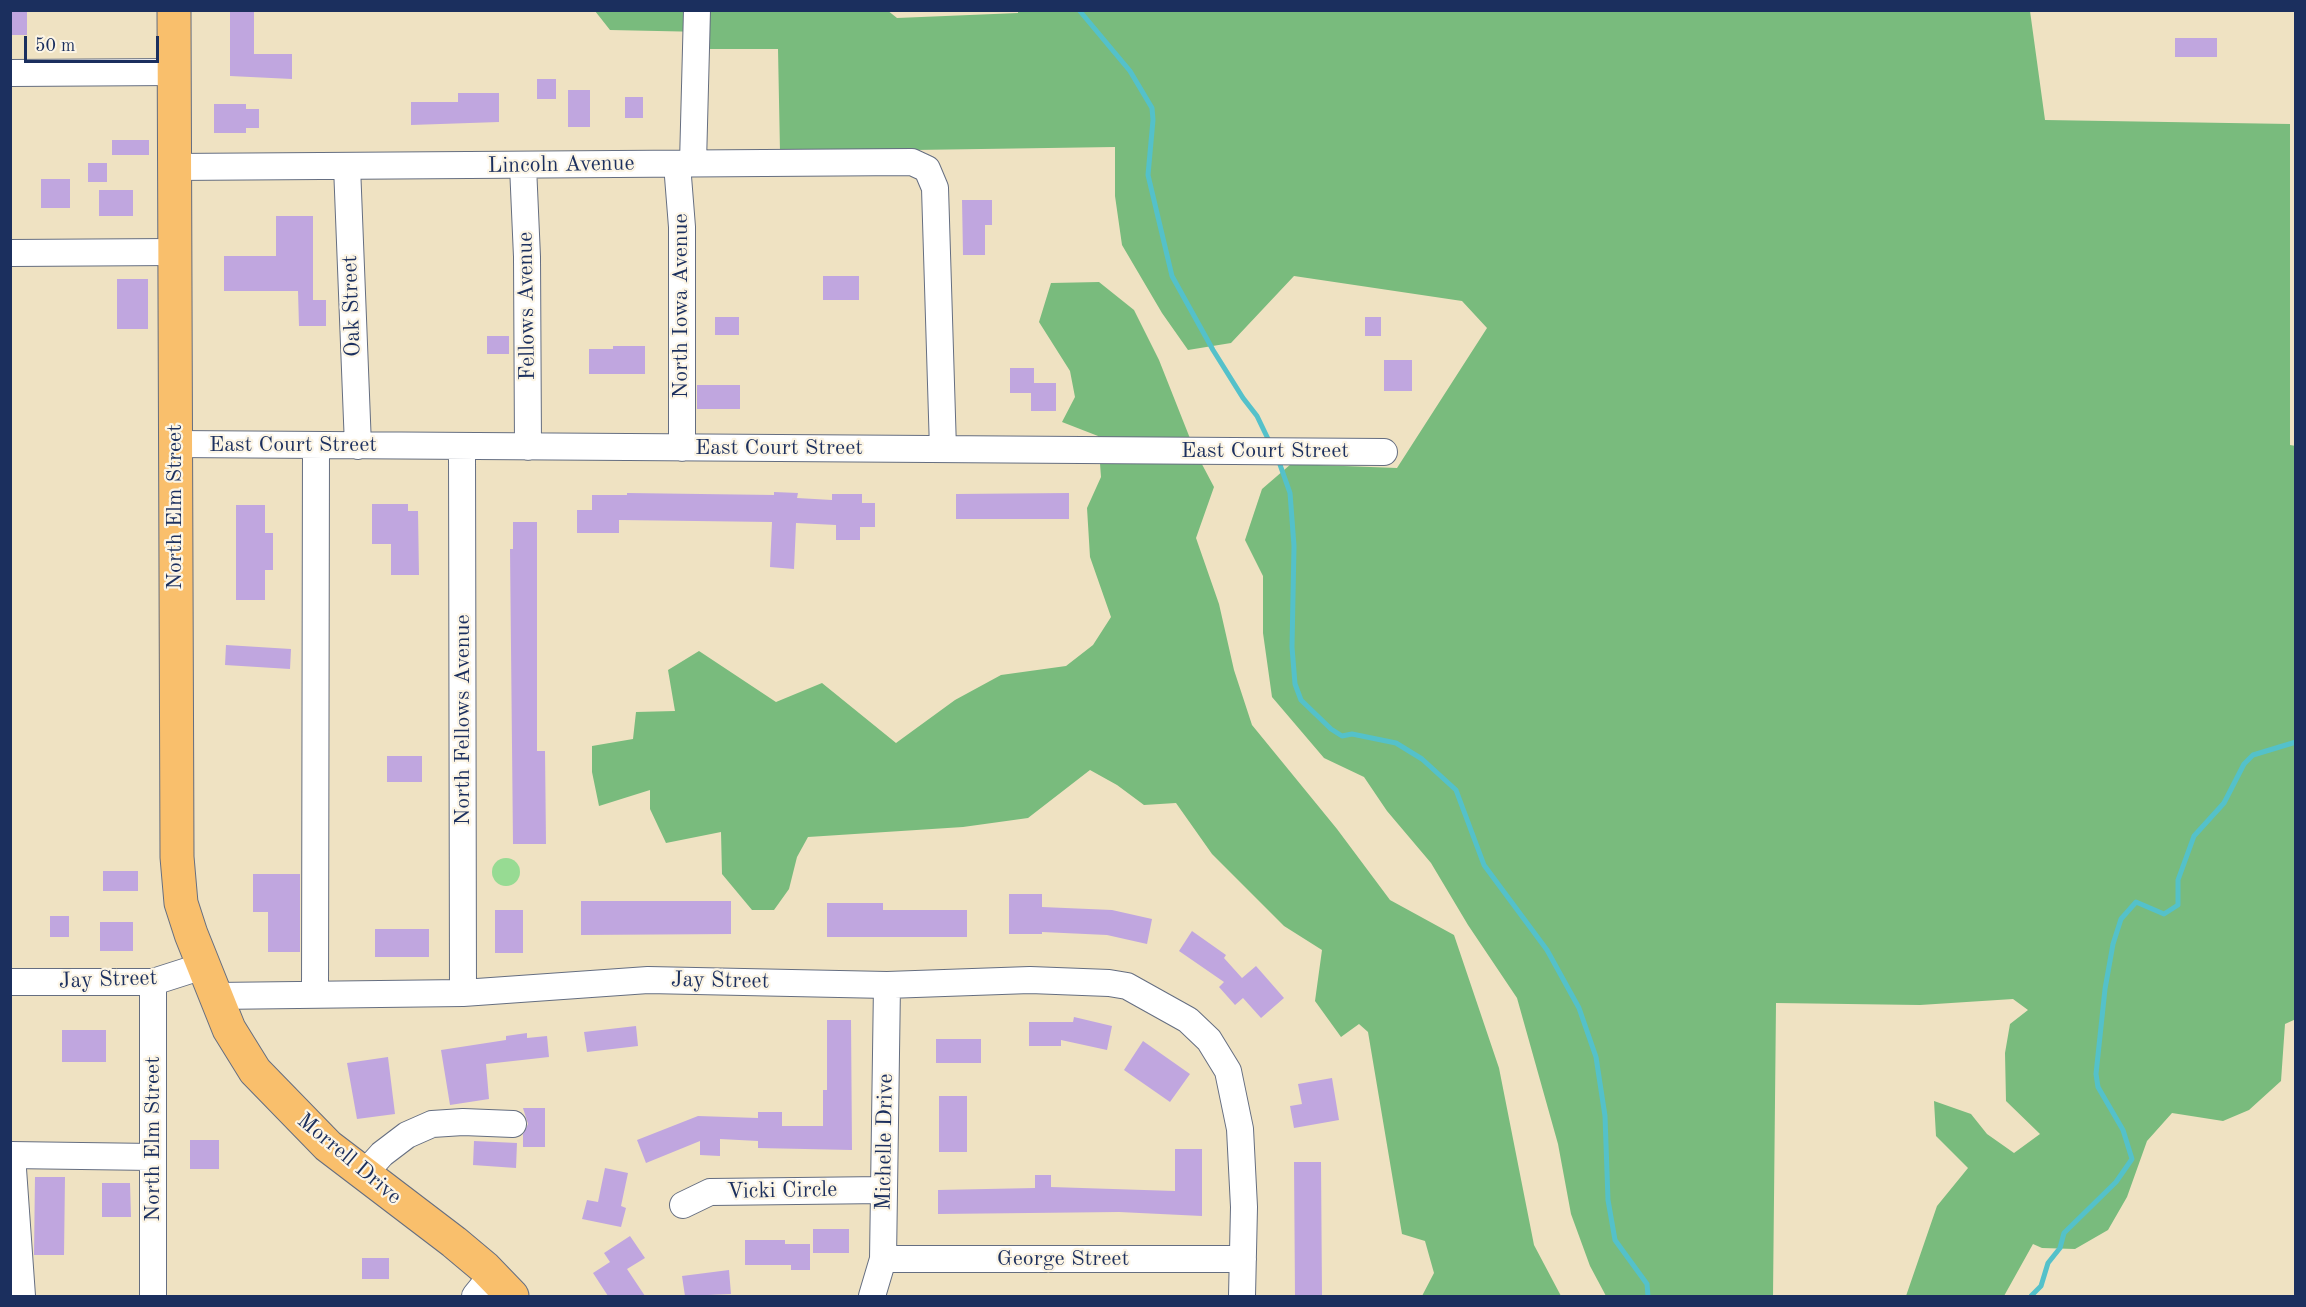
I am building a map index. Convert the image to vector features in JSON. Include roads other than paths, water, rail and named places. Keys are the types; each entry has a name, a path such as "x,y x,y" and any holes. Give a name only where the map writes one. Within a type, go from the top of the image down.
{"main road":[{"name":"North Elm Street","path":"174,10 177,857 181,903 215,996"},
{"name":"Morrell Drive","path":"215,996 229,1029 255,1071 320,1139 454,1242 493,1289"}],"street":[{"name":"North Iowa Avenue","path":"682,448 682,227 697,10"},
{"path":"10,73 174,72"},
{"name":"Lincoln Avenue","path":"173,167 912,162 927,169 935,188 942,449"},
{"name":"Oak Street","path":"347,166 358,446"},
{"name":"Fellows Avenue","path":"523,166 527,257 528,447"},
{"path":"10,253 174,252"},
{"name":"East Court Street","path":"174,444 1384,452"},
{"path":"315,995 316,445"},
{"name":"North Fellows Avenue","path":"462,446 463,993"},
{"name":"Jay Street","path":"10,982 153,982 203,966"},
{"name":"Jay Street","path":"215,996 463,993 648,980 887,985 1030,980 1109,982 1127,986 1188,1020 1209,1040 1228,1071 1237,1106 1244,1207 1242,1296"},
{"name":"North Elm Street","path":"153,982 153,1296"},
{"name":"Michelle Drive","path":"872,1296 883,1259 887,985"},
{"path":"364,1174 382,1154 407,1135 432,1124 463,1122 513,1124"},
{"path":"22,1296 11,1155 153,1157"},
{"name":"Vicki Circle","path":"683,1205 710,1192 722,1191 884,1190"},
{"name":"George Street","path":"883,1259 1243,1259"}],"waterway":[{"path":"1079,10 1130,71 1152,108 1148,175 1172,276 1213,350 1257,416 1270,443"},
{"path":"1278,459 1290,493 1294,546 1292,647 1295,684 1301,700 1331,729 1342,736 1352,734 1396,743 1422,759 1456,790 1484,865 1547,950 1579,1008 1596,1057 1605,1116 1608,1200 1615,1240 1647,1284 1648,1296"},
{"path":"2031,1296 2041,1286 2048,1263 2060,1248 2064,1233 2116,1182 2132,1159 2123,1130 2098,1087 2096,1074 2105,989 2113,944 2121,919 2136,902 2164,914 2178,905 2178,880 2194,836 2224,803 2244,764 2253,755 2296,742"}]}
